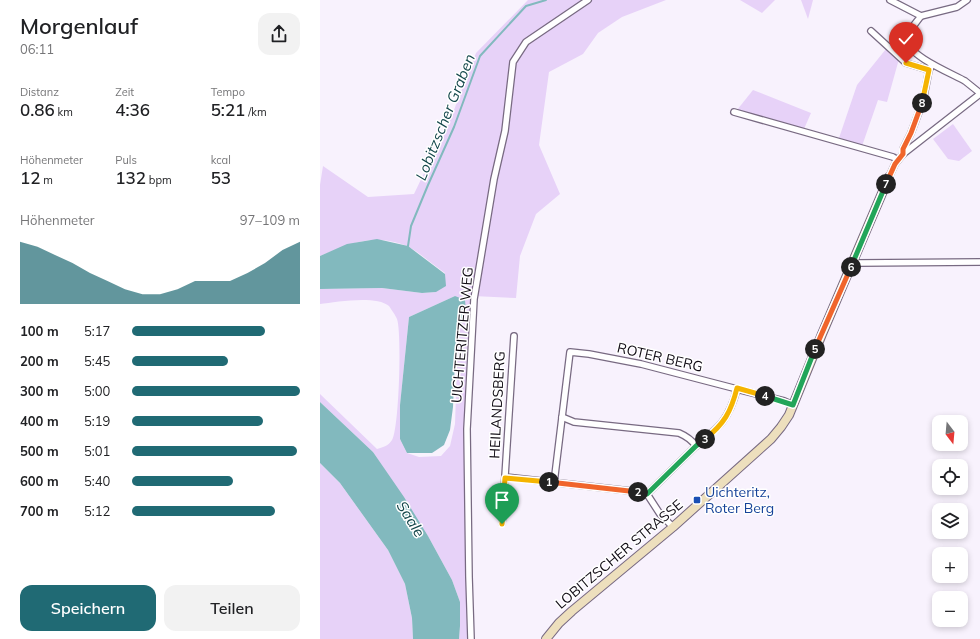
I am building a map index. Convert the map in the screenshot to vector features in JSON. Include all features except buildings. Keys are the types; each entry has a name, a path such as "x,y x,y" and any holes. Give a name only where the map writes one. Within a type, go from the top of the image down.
{"street":[{"name":"UICHTERITZER WEG","path":"471,639 468,577 467,429 474,299 494,179 505,131 513,62 526,42 588,0"},
{"path":"890,0 921,16"},
{"path":"931,68 912,50 909,45 907,40 910,30 921,16 957,7 967,0"},
{"path":"871,30 906,63 931,68 966,82 980,94 903,154 889,177"},
{"path":"903,154 903,149 911,133 922,101 931,68"},
{"path":"734,112 893,157 897,162"},
{"name":"LOBITZSCHER STRASSE","path":"546,639 559,623 572,611 674,527 771,439 781,427 793,405 889,177"},
{"path":"852,262 980,262"},
{"name":"HEILANDSBERG","path":"502,524 514,336"},
{"name":"ROTER BERG","path":"554,482 570,352 641,364 737,388"},
{"path":"647,494 696,446 724,422 731,409 737,388 784,401 793,405"},
{"path":"562,417 574,422 679,433 689,438 696,446"},
{"path":"505,478 554,482 647,494 660,514 674,527"}],"shaded area":[{"path":"528,0 666,0 622,17 598,33 583,54 549,72 539,145 560,194 536,214 520,256 516,298 473,296 467,349 464,429 469,639 459,639 460,602 452,580 428,536 373,452 320,402 320,394 377,449 389,444 394,433 398,401 399,328 396,318 389,306 375,301 356,300 320,304 320,289 382,288 422,293 436,292 445,273 407,246 384,240 362,241 320,256 320,185 323,166 368,197 414,194 437,146 442,141 476,53","holes":["455,296 466,312 458,335 455,424 450,446 441,456 419,457 407,453 400,439 400,405 409,317"]},
{"path":"740,0 775,0 762,13"},
{"path":"801,0 813,0 808,19"},
{"path":"886,49 899,59 887,102 878,100 862,146 839,138 857,85"},
{"path":"753,90 811,113 804,129 737,110"},
{"path":"953,124 972,151 959,161 948,159 933,139"},
{"path":"320,463 340,483 388,550 405,584 412,618 413,639 320,639"}],"water":[{"path":"377,239 408,246 445,274 446,286 436,292 422,293 382,288 320,289 320,256 347,244"},
{"path":"455,296 465,300 466,312 456,335 453,407 450,430 444,445 432,453 407,453 400,439 400,405 409,317"},
{"name":"Saale","path":"320,402 373,452 404,497 428,536 452,580 460,602 459,639 413,639 412,618 405,584 388,550 340,483 320,463"}],"waterway":[{"name":"Lobitzscher Graben","path":"408,246 411,226 454,127 480,56 526,6 546,0"}],"place":[{"name":"Uichteritz, Roter Berg","path":"697,500"}],"route":[{"path":"502,524 505,478 578,485 647,494 696,446 724,422 733,404 737,388 784,401 793,405 889,177 895,164 903,154 903,149 911,133 922,101 929,70 906,63"}]}
